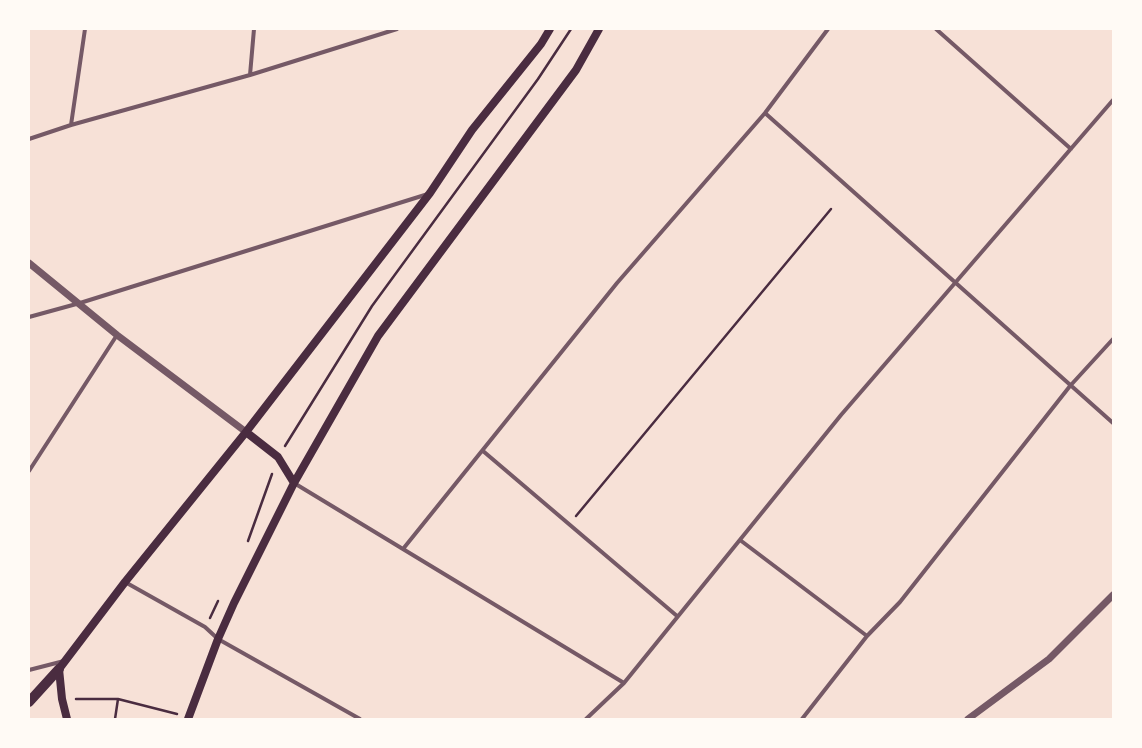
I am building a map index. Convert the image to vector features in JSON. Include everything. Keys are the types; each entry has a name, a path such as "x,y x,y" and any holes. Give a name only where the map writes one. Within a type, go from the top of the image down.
{"main road":[{"path":"29,702 62,665 125,582 246,432 430,193 472,130 550,29"},
{"path":"188,718 218,639 294,483 378,336 576,70 599,29"},
{"path":"246,432 278,457 294,483"},
{"path":"62,665 62,699 67,719"}],"street":[{"path":"71,125 85,29"},
{"path":"250,75 254,29"},
{"path":"29,139 71,125 250,75 397,29"},
{"path":"403,549 617,283 765,113 828,29"},
{"path":"936,29 1071,149"},
{"path":"586,719 624,683 671,627 677,616 840,415 1113,100"},
{"path":"765,113 1113,423"},
{"path":"29,317 80,303 430,193"},
{"path":"29,263 118,335 246,432"},
{"path":"29,471 118,335"},
{"path":"802,719 867,636 900,602 1070,386 1113,339"},
{"path":"483,451 677,616"},
{"path":"294,483 624,683"},
{"path":"740,540 867,636"},
{"path":"125,582 205,627 218,639 360,719"},
{"path":"968,719 1049,659 1113,595"},
{"path":"29,670 62,665"}],"path":[{"path":"569,524 832,209"},
{"path":"62,699 118,699 188,718"},
{"path":"115,719 118,699"}]}
